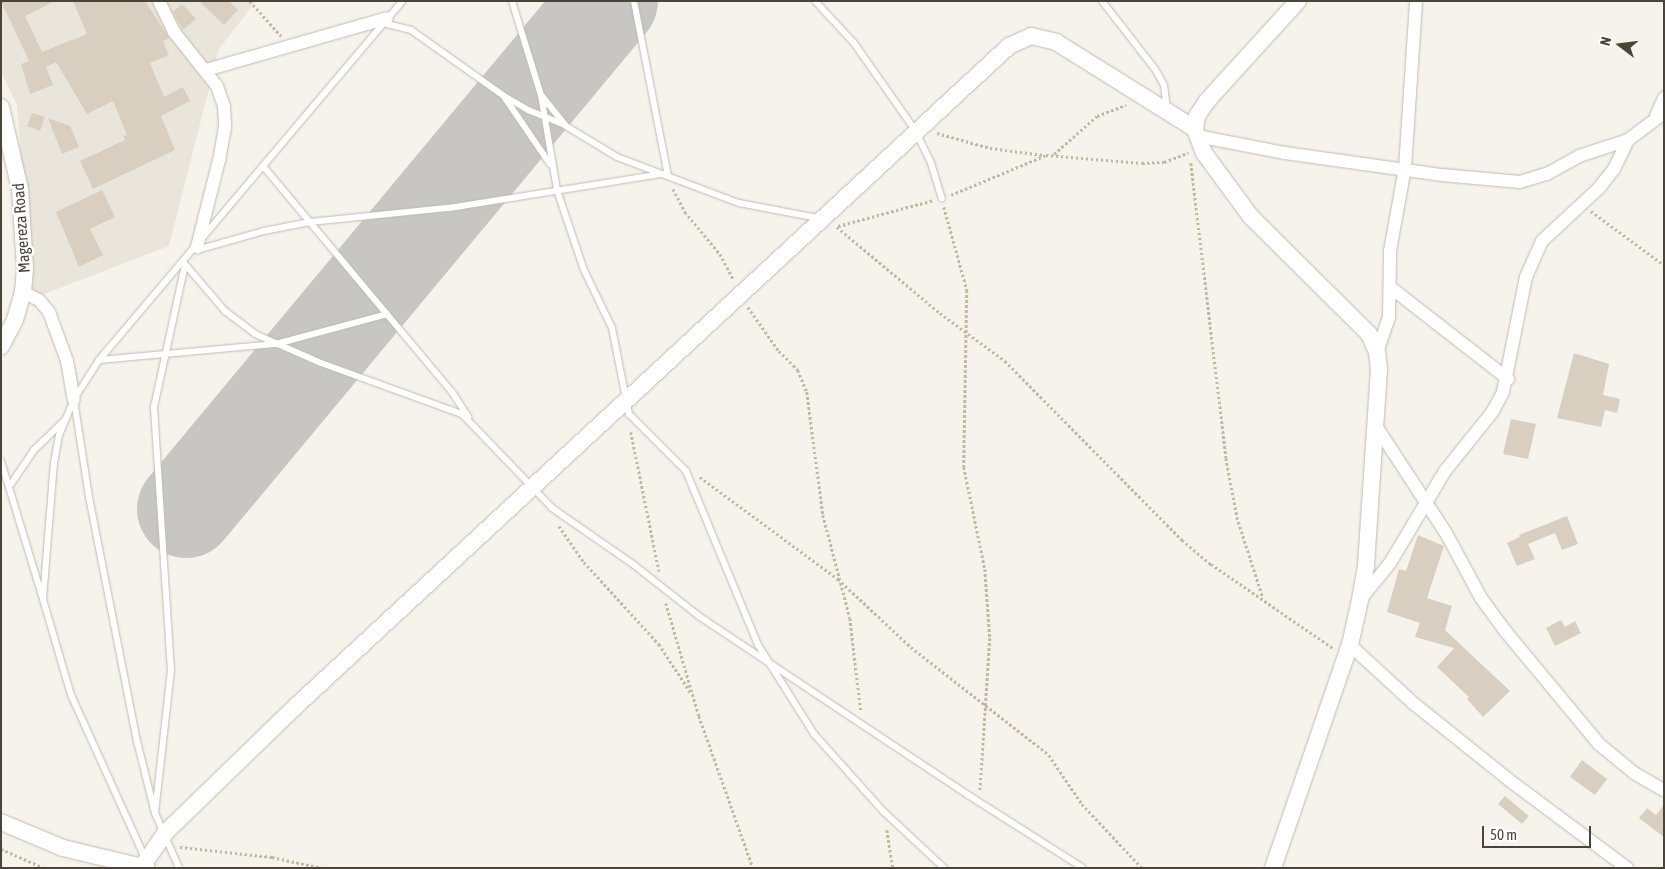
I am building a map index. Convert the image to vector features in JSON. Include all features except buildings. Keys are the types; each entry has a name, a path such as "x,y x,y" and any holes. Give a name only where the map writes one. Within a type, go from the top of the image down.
{"street":[{"path":"159,1 174,32 217,86 224,106 225,127 195,249"},
{"path":"1196,141 1197,116 1207,101 1298,1"},
{"path":"1377,352 1388,328 1393,226 1405,168 1416,1"},
{"path":"206,70 385,21"},
{"path":"1,822 63,848 144,865 295,707 532,488 627,408 741,294 829,223 918,128 1009,46 1031,36 1056,42 1167,109 1196,141 1251,217 1368,334 1377,352 1379,370 1366,555 1360,600 1348,652 1273,868"},
{"path":"1196,141 1475,179 1526,181 1547,174 1579,156 1628,140 1660,115 1664,98"},
{"name":"Magereza Road","path":"1,107 20,189 25,238 23,292 15,320 1,346"},
{"path":"1360,600 1390,563 1449,465 1493,411 1508,379 1523,289 1532,262 1547,234 1583,204 1614,169 1628,140"},
{"path":"1390,287 1508,379"},
{"path":"23,292 39,300 49,312 67,360 74,399"},
{"path":"1374,422 1459,555 1481,598 1528,659 1611,754 1634,773 1664,790"},
{"path":"1348,652 1509,780 1627,868"}],"lane":[{"path":"43,599 54,464 66,419 74,399 100,360 184,264 263,166 402,1"},
{"path":"512,1 541,95 551,165 557,190 584,270 612,328 627,408 681,465 698,496 739,605 769,664 814,734 884,812 944,868"},
{"path":"634,1 665,175"},
{"path":"815,1 854,42 918,128 942,198"},
{"path":"1102,1 1155,69 1164,85 1167,109"},
{"path":"385,21 411,30 428,39 504,96 545,118 566,126 617,157 739,203 829,223"},
{"path":"541,95 566,126"},
{"path":"504,96 518,122 551,165"},
{"path":"263,166 452,392 472,422 552,508 634,565 663,589 769,664 1083,868"},
{"path":"195,249 264,231 310,222 449,208 665,175"},
{"path":"184,264 239,323 276,344 448,408 472,422"},
{"path":"155,813 171,670 154,407 167,354 184,264"},
{"path":"100,360 276,344 387,314"},
{"path":"74,399 100,558 155,813 178,868"},
{"path":"10,484 34,450 66,419"},
{"path":"1,461 10,484 24,542 71,695 144,865"}],"path":[{"path":"250,1 271,22 288,47"},
{"path":"1054,154 1097,116 1112,108 1151,99"},
{"path":"918,128 967,143 1046,155"},
{"path":"829,223 942,198 1046,155 1054,154 1142,163 1164,162 1196,141 1226,458 1237,517 1263,599"},
{"path":"665,175 679,202 720,254 756,321 803,379 823,515 856,653 862,724"},
{"path":"942,198 966,290 964,467 986,569 990,638 984,704 979,802"},
{"path":"1583,204 1664,265"},
{"path":"829,223 1005,361 1182,540 1263,599 1348,652"},
{"path":"627,408 663,589 692,695 753,868"},
{"path":"681,465 736,501 838,579 881,622 1049,755 1082,804 1142,868"},
{"path":"552,508 570,544 659,644 692,695"},
{"path":"884,812 893,868"},
{"path":"166,840 272,857 322,868"},
{"path":"1,849 44,868"}],"shaded area":[{"path":"1,1 256,1 219,49 169,246 31,299 17,105 1,72"}],"runway":[{"path":"186,509 609,1"}]}
